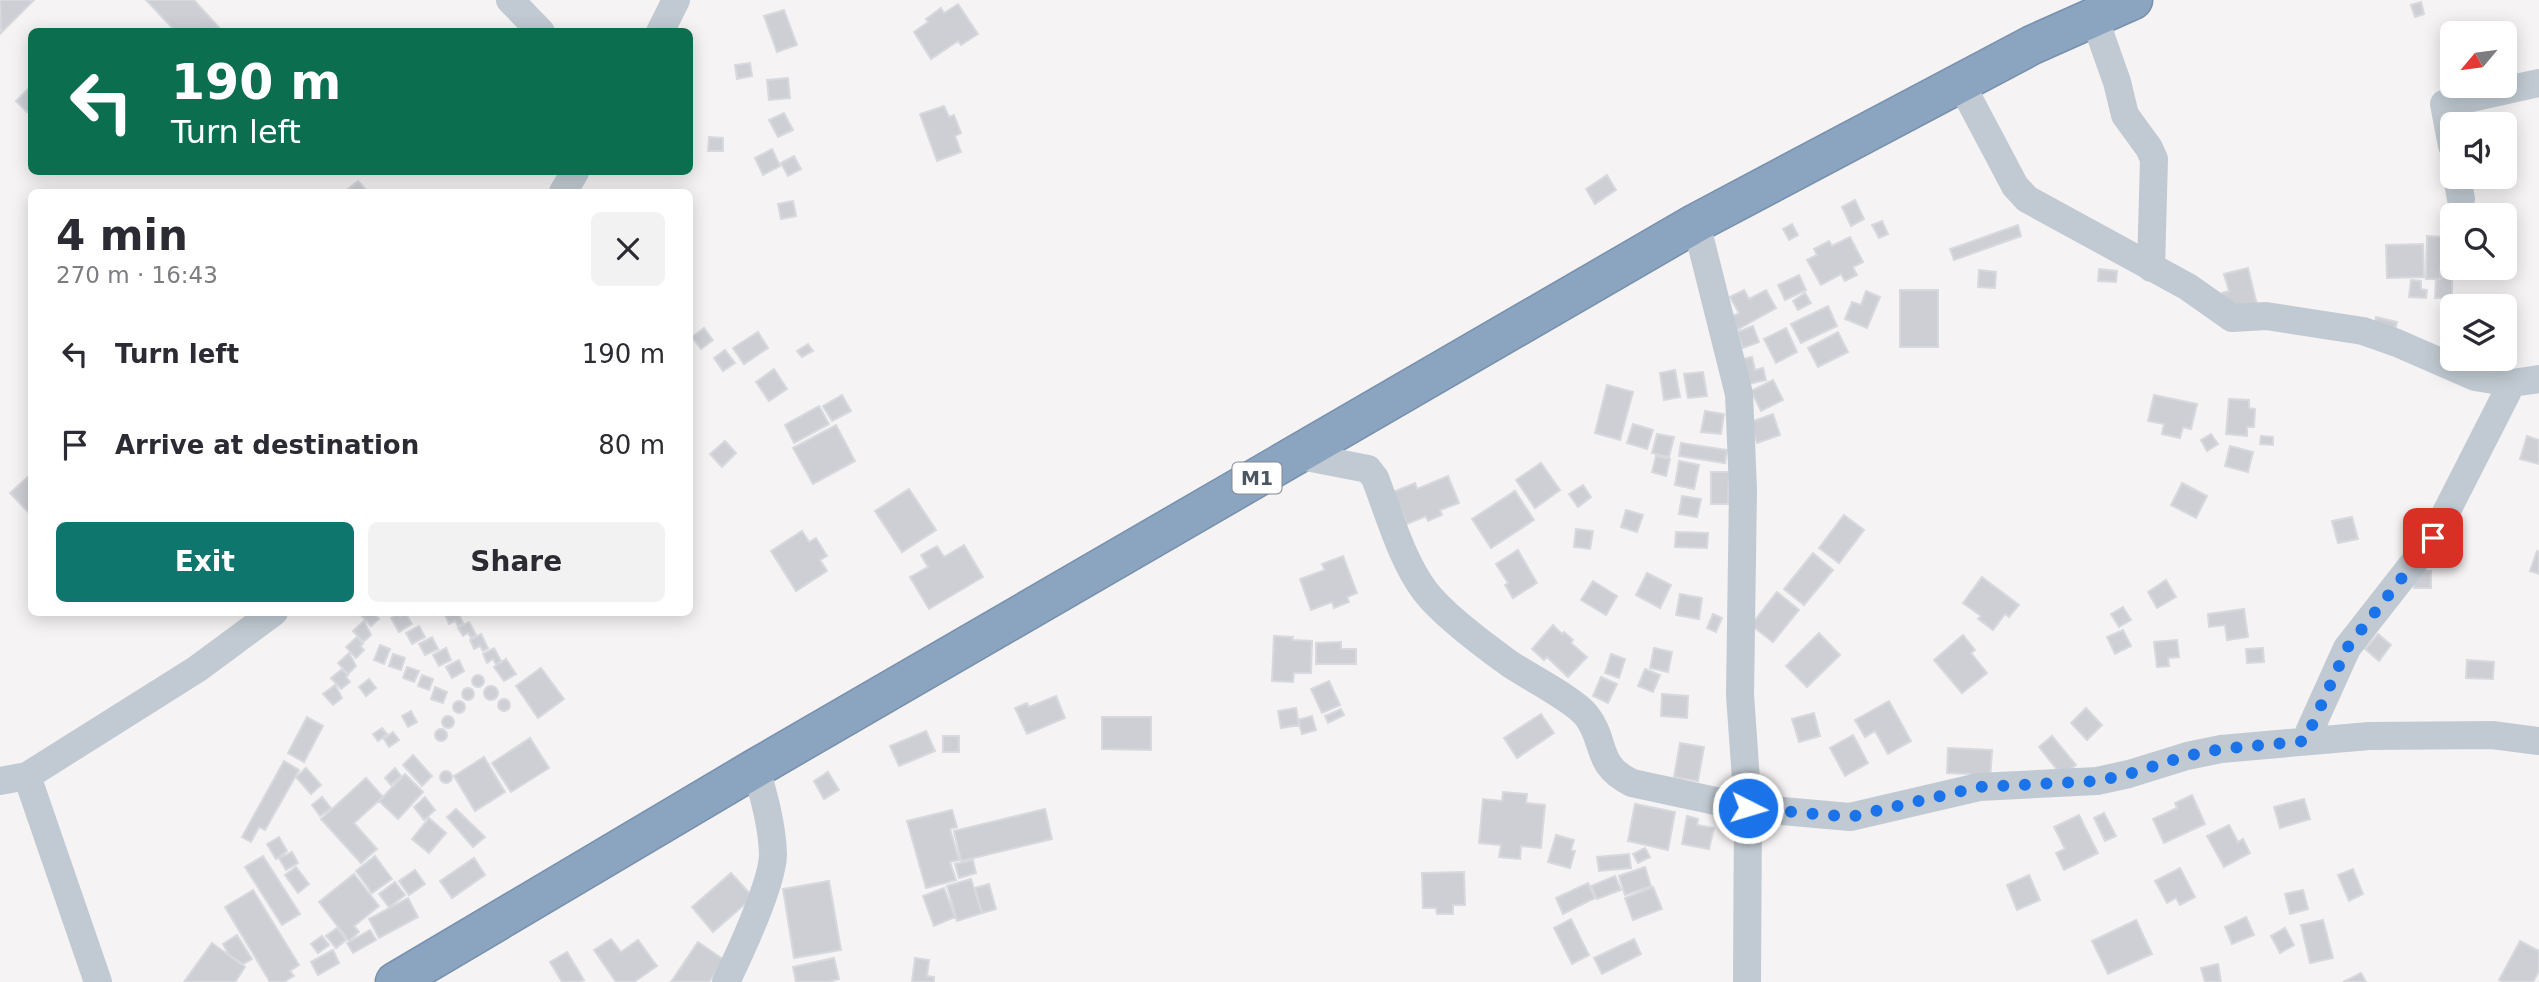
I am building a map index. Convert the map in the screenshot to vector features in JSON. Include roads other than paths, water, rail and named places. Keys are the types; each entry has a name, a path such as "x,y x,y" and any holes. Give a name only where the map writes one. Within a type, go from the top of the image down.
{"highway":[{"name":"M1","path":"395,982 756,768 1696,223 2032,45 2133,0"}],"street":[{"path":"510,0 537,28"},
{"path":"662,28 676,0"},
{"path":"2094,17 2117,82 2125,115 2150,148 2154,159 2151,268"},
{"path":"1960,82 2015,186 2027,199 2188,287 2232,318 2266,316 2363,331 2474,377 2512,383 2539,379"},
{"path":"2446,112 2444,104 2539,83"},
{"path":"1696,223 1739,394 1743,489 1740,695 1748,808 1747,982"},
{"path":"2305,741 2347,648 2433,538 2512,383"},
{"path":"1296,455 1368,469 1375,478 1411,568 1425,591 1439,606 1510,664 1585,713 1606,761 1616,776 1632,783 1748,808 1850,817 1979,787 2097,781 2221,749 2369,736 2492,735 2539,741"},
{"path":"0,781 27,776 197,668 268,616"},
{"path":"726,982 769,879 773,857 769,815 756,768"},
{"path":"27,776 98,982"}]}
